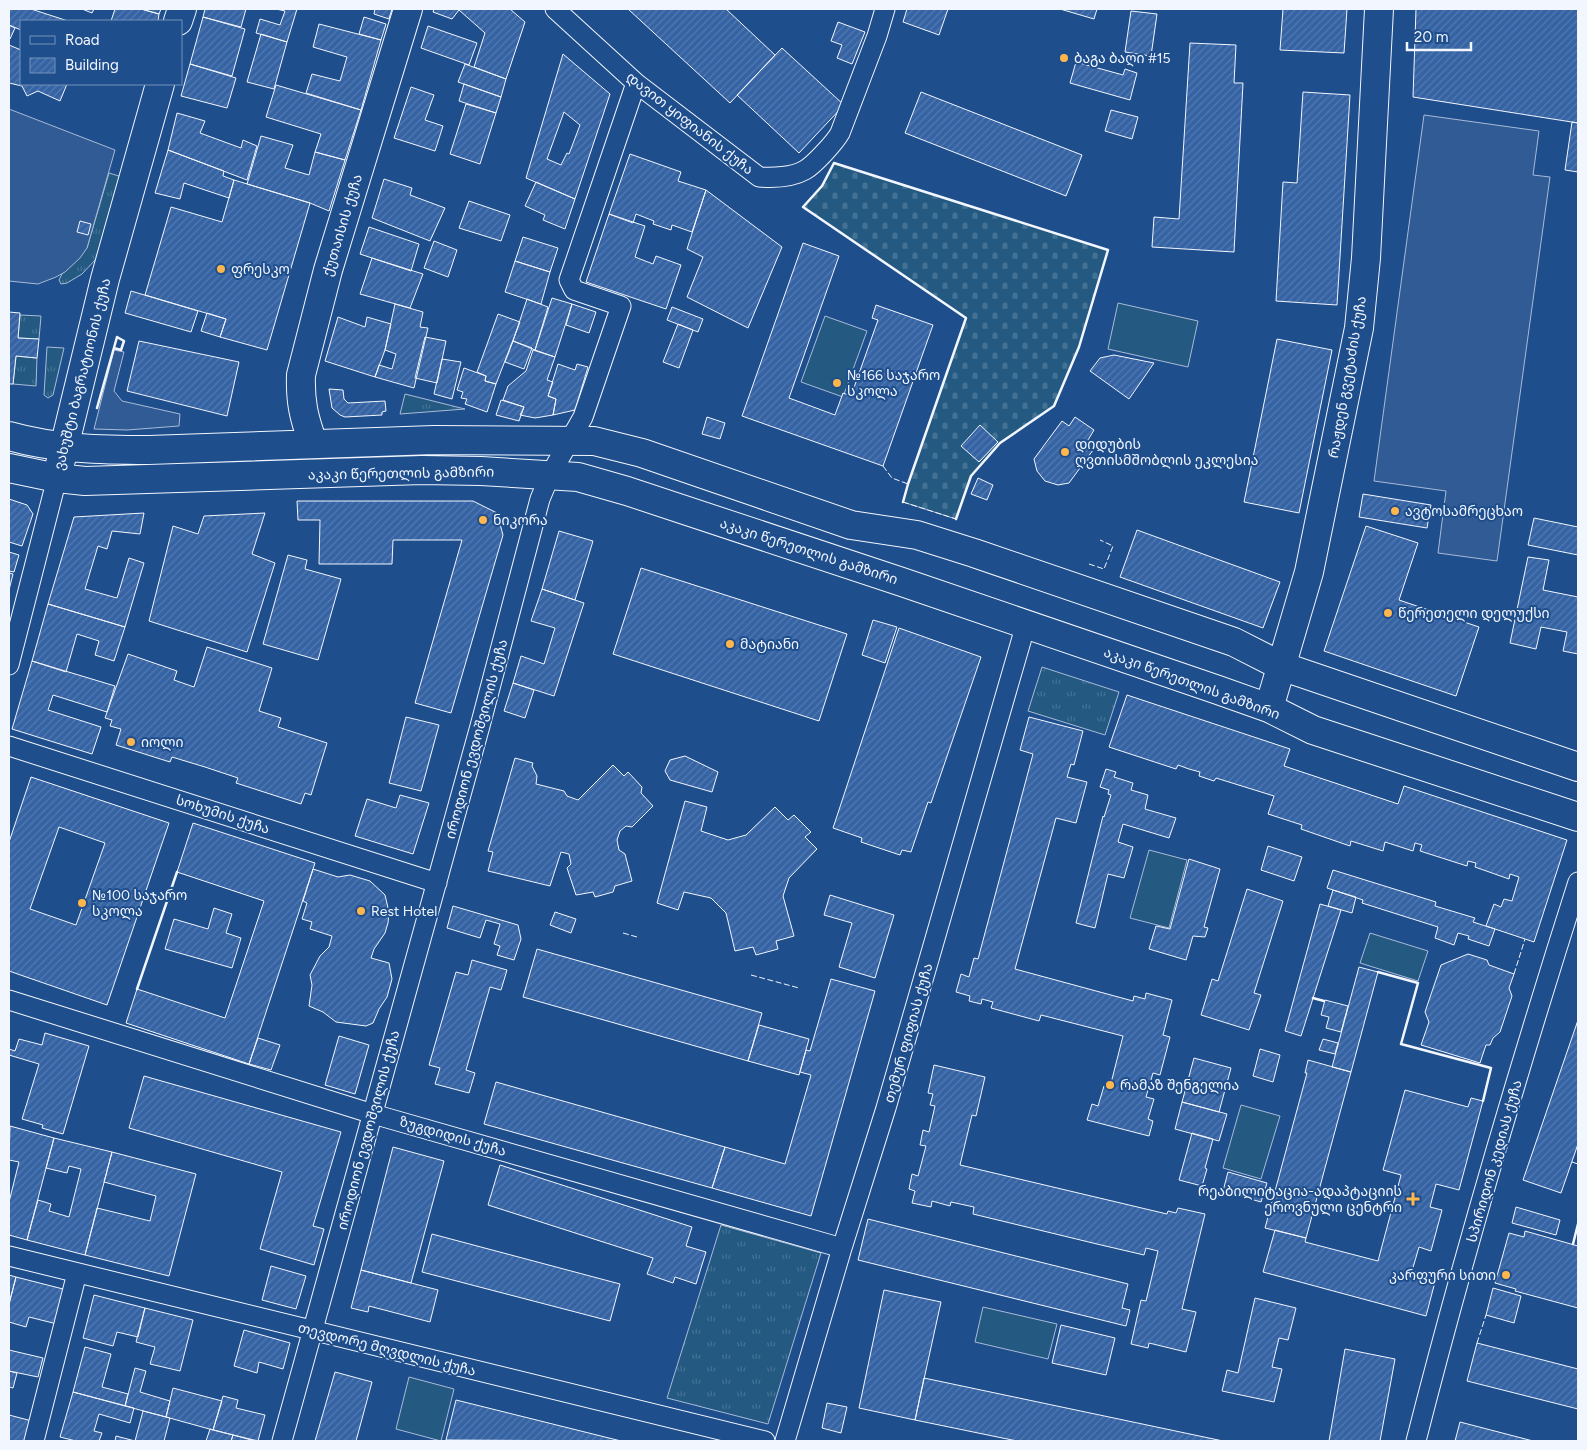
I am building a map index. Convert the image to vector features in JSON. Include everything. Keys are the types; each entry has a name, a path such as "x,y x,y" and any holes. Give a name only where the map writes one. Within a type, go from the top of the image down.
{"main road":[{"name":"ქუთაისის ქუჩა","path":"313,443 304,418 301,375 328,270 408,9"},
{"name":"რაჟდენ გვეტაძის ქუჩა","path":"1269,708 1309,572 1358,328 1366,258 1379,9"},
{"name":"ვახუშტი ბაგრატიონის ქუჩა","path":"57,478 105,279 160,85"},
{"path":"9,436 64,447 107,450 434,440 594,441 642,453 852,525 917,534 1234,642 1281,666 1578,767"},
{"name":"აკაკი წერეთლის გამზირი","path":"9,468 57,478 85,481 422,470 481,471 578,477 627,490 1026,624 1269,708 1313,730 1578,817"}],"street":[{"name":"დავით ყიფიანის ქუჩა","path":"555,9 636,83 759,177 776,178 805,170 836,140 874,45 885,9"},
{"name":"იროდიონ ევდოშვილის ქუჩა","path":"282,1441 540,499 550,475 583,417 621,306 574,290 569,280 636,83"},
{"name":"ვახუშტი ბაგრატიონის ქუჩა","path":"9,665 57,478"},
{"name":"თემურ ფიფიას ქუჩა","path":"785,1441 886,1108 1026,624"},
{"name":"სოხუმის ქუჩა","path":"9,746 436,882"},
{"name":"სპირიდონ კედიას ქუჩა","path":"1416,1441 1510,1104 1578,882"},
{"name":"ზუგდიდის ქუჩა","path":"9,1000 373,1114 842,1248"},
{"name":"თევდორე მღვდლის ქუჩა","path":"9,1256 766,1441"},
{"path":"34,1441 77,1273"}],"green space":[{"path":"834,163 1108,250 1079,347 1054,406 1000,443 971,476 956,519 903,502 966,318 803,207 822,186"},
{"path":"109,173 122,177 96,259 82,274 67,283 61,284 59,280 62,274 87,248"},
{"path":"1118,303 1198,321 1188,367 1108,349"},
{"path":"20,315 41,316 39,339 18,338"},
{"path":"825,316 867,331 843,397 801,382"},
{"path":"47,347 64,348 53,395 48,398 44,395"},
{"path":"16,356 37,358 36,386 13,384"},
{"path":"405,394 465,409 400,414"},
{"path":"1042,667 1119,692 1105,735 1028,711"},
{"path":"1149,850 1187,860 1169,928 1130,918"},
{"path":"1370,933 1428,951 1418,981 1360,963"},
{"path":"1241,1105 1280,1116 1261,1179 1223,1168"},
{"path":"721,1225 821,1253 768,1424 667,1398"},
{"path":"983,1307 1057,1324 1048,1359 975,1342"},
{"path":"409,1377 454,1389 441,1441 396,1429"}],"shaded area":[{"path":"9,109 115,150 87,248 80,258 65,272 38,284 9,281"},
{"path":"1424,115 1539,131 1533,175 1550,177 1497,561 1438,553 1446,491 1374,481"},
{"path":"114,350 124,352 114,391 122,401 180,414 179,426 127,430 94,429"}],"building":[{"path":"9,9 31,9 65,20 20,20 20,30 9,25"},
{"path":"82,9 94,9 92,13"},
{"path":"115,9 141,9 159,14 158,20 111,20"},
{"path":"141,9 161,9 159,14"},
{"path":"205,9 246,9 241,27 203,17"},
{"path":"276,9 297,9 287,42 256,33 260,19 280,25 285,11"},
{"path":"375,9 392,9 389,19 374,14"},
{"path":"434,9 510,9 525,22 506,79 474,67 485,33 459,10 452,19 433,12"},
{"path":"628,9 726,9 775,55 730,103"},
{"path":"907,9 948,9 939,35 903,22"},
{"path":"1060,9 1097,9 1094,19"},
{"path":"1283,9 1347,9 1344,53 1280,50"},
{"path":"1416,9 1578,9 1578,123 1413,97"},
{"path":"1131,11 1157,14 1151,56 1125,52"},
{"path":"203,17 245,29 232,76 190,64"},
{"path":"364,17 386,24 381,40 359,34"},
{"path":"838,22 865,32 852,64 837,58 842,45 831,41"},
{"path":"319,24 381,40 361,110 306,93 312,74 340,81 347,57 313,47"},
{"path":"9,25 15,28 10,39 9,38"},
{"path":"428,26 477,43 469,65 421,48"},
{"path":"261,34 287,42 274,89 247,82"},
{"path":"1190,43 1236,45 1234,83 1243,83 1234,252 1152,247 1154,217 1179,219"},
{"path":"9,45 20,50 20,85 67,85 60,101 38,91 27,96 22,86 9,83"},
{"path":"782,48 844,105 799,153 737,95"},
{"path":"563,54 610,94 575,199 526,178","holes":["564,112 580,125 569,154 567,153 561,165 547,159"]},
{"path":"1076,62 1123,75 1125,69 1137,73 1130,100 1070,83"},
{"path":"190,64 236,78 227,108 181,96"},
{"path":"465,64 506,79 501,97 458,82"},
{"path":"464,84 501,97 496,113 459,101"},
{"path":"276,85 361,110 345,160 315,152 321,134 266,117"},
{"path":"411,87 434,95 425,120 443,126 435,151 394,138"},
{"path":"921,92 1082,155 1066,196 905,133"},
{"path":"1303,92 1350,95 1337,305 1276,301 1283,182 1297,183"},
{"path":"466,104 496,113 480,164 450,154"},
{"path":"1111,110 1138,117 1132,139 1105,131"},
{"path":"177,113 205,121 200,133 241,148 243,140 257,146 247,180 168,150"},
{"path":"1572,122 1578,123 1578,172 1565,170"},
{"path":"261,136 293,145 285,168 309,175 315,152 345,160 329,211 310,203 247,184"},
{"path":"168,150 224,171 223,176 234,180 229,198 184,183 180,199 155,193"},
{"path":"630,154 681,172 678,181 706,190 692,232 672,225 671,230 653,224 654,221 636,214 633,223 609,214"},
{"path":"384,179 412,188 410,195 445,208 430,241 372,218"},
{"name":"ფრესკო","path":"234,180 310,203 267,350 220,337 226,319 145,295 171,207 222,222"},
{"path":"536,182 575,199 565,229 543,220 545,215 525,206"},
{"path":"706,190 782,247 748,328 687,297 703,257 687,249"},
{"path":"469,201 510,215 501,241 459,228"},
{"path":"609,214 645,226 635,257 653,264 656,256 681,265 666,309 586,282"},
{"path":"80,221 91,224 88,235 77,232"},
{"path":"369,227 419,244 411,271 360,254"},
{"path":"523,237 558,248 550,272 515,261"},
{"path":"434,241 457,250 448,277 424,268"},
{"path":"803,243 839,256 789,398 835,415 843,393 851,396 878,320 872,318 876,305 933,325 883,466 742,416"},
{"path":"372,258 423,274 410,308 360,294"},
{"path":"515,261 550,272 541,304 505,292"},
{"path":"131,291 198,311 191,332 125,313"},
{"path":"552,298 572,304 555,357 535,350"},
{"path":"527,299 548,307 535,350 513,341"},
{"path":"395,304 423,312 420,327 428,328 414,388 375,377 379,365 392,369 396,354 385,350"},
{"path":"572,304 596,312 589,333 566,325"},
{"path":"672,307 703,319 698,332 667,320"},
{"path":"9,312 20,313 18,338 39,339 37,358 16,356 13,384 9,384"},
{"path":"207,313 226,319 220,337 201,331"},
{"path":"498,314 520,322 496,384 485,381 486,376 477,372"},
{"path":"338,317 365,327 367,317 391,324 385,350 375,377 325,361"},
{"path":"678,324 693,330 679,368 663,362"},
{"path":"425,337 446,341 437,383 415,378"},
{"path":"1277,339 1332,350 1299,513 1244,502"},
{"path":"139,341 239,362 227,416 127,391"},
{"path":"513,341 532,348 524,369 505,362"},
{"path":"533,350 555,357 547,380 553,382 548,396 556,399 553,415 535,418 520,415 524,407 503,400 508,386 526,371"},
{"path":"1114,355 1154,363 1129,399 1090,371 1100,358"},
{"path":"442,359 461,362 452,399 434,394"},
{"path":"558,364 575,370 577,364 588,367 575,410 553,415 556,399 548,396"},
{"path":"464,368 486,376 485,381 496,384 487,412 465,404 467,399 461,398 463,392 457,390"},
{"path":"329,389 343,390 344,399 348,403 385,401 386,411 382,412 382,415 345,417 332,408"},
{"path":"501,400 524,407 519,421 496,415"},
{"path":"707,417 725,423 720,439 702,434"},
{"name":"დიდუბის ღვთისმშობლის ეკლესია","path":"1075,417 1094,430 1088,440 1096,446 1069,483 1058,485 1045,481 1037,471 1034,459 1062,421 1069,426"},
{"path":"980,425 998,442 979,462 961,446"},
{"path":"978,478 993,485 987,500 971,494"},
{"name":"ავტოსამრეცხაო","path":"1363,494 1431,505 1427,528 1359,517"},
{"path":"9,499 27,505 33,514 22,546 9,542"},
{"path":"297,501 473,501 497,513 503,535 451,713 415,703 462,540 393,540 392,564 319,564 320,520 298,520"},
{"path":"144,513 140,534 112,531 107,549 98,546 85,589 117,598 129,558 144,563 125,627 48,604 74,517"},
{"path":"265,513 252,554 275,563 247,652 149,621 173,526 198,534 204,516"},
{"path":"1534,518 1578,527 1578,555 1528,545"},
{"name":"წერეთელი დელუქსი","path":"1366,526 1418,543 1399,600 1479,627 1456,696 1324,651"},
{"path":"1137,530 1280,582 1263,628 1120,577"},
{"path":"559,531 593,541 575,600 542,589"},
{"path":"9,552 19,555 14,572 9,571"},
{"path":"288,555 307,560 305,569 341,579 318,660 263,644"},
{"path":"1528,557 1549,560 1543,590 1578,597 1578,654 1563,651 1567,632 1541,627 1536,649 1510,643"},
{"name":"მატიანი","path":"641,568 847,634 819,721 613,654"},
{"path":"9,573 13,574 9,590"},
{"path":"542,589 584,603 554,696 513,683 521,656 544,664 555,628 531,621"},
{"path":"48,604 125,627 114,661 95,655 99,641 77,634 66,672 32,661"},
{"path":"873,620 897,627 885,663 862,655"},
{"path":"899,628 981,657 931,803 928,802 911,852 902,850 900,855 861,842 862,838 833,828"},
{"path":"207,647 272,668 259,711 281,718 278,727 327,743 311,795 305,793 301,804 236,783 238,778 205,767 172,757 170,762 116,745 121,729 110,726 112,720 105,718 128,654 177,671 174,680 194,687"},
{"path":"32,661 115,686 107,712 53,695 48,710 101,727 92,754 12,729"},
{"path":"513,683 534,690 525,718 504,711"},
{"path":"1127,695 1290,749 1284,766 1398,804 1404,786 1567,840 1534,942 1486,926 1494,904 1501,907 1504,899 1512,901 1519,877 1510,874 1509,879 1475,867 1476,863 1468,861 1467,866 1420,851 1422,845 1415,843 1413,851 1385,842 1383,851 1351,841 1350,846 1301,829 1302,825 1268,814 1274,796 1216,778 1214,781 1199,776 1200,772 1178,765 1176,769 1109,747"},
{"path":"406,717 439,725 421,791 389,783"},
{"path":"1029,717 1083,731 1074,765 1071,764 1067,777 1087,782 1076,823 1056,818 1015,969 1133,1001 1134,996 1145,999 1146,993 1172,1000 1163,1035 1170,1037 1160,1075 1153,1073 1146,1097 1154,1099 1148,1119 1153,1121 1149,1136 1087,1120 1092,1104 1098,1106 1104,1086 1110,1087 1123,1036 1041,1015 1039,1021 991,1008 993,1002 982,999 981,1004 969,1001 970,996 956,992 961,974 969,977 974,958 978,959 1033,754 1020,750"},
{"path":"685,756 718,772 712,792 670,780 665,771 670,760"},
{"path":"515,758 533,763 532,766 537,776 536,784 564,791 567,796 578,800 613,765 624,776 628,772 642,787 641,793 653,806 632,827 626,826 620,831 617,840 619,850 625,854 632,881 615,886 613,892 595,897 593,892 576,895 567,868 571,864 569,854 561,852 550,886 488,871 493,852 488,851"},
{"path":"1106,769 1116,772 1114,777 1133,783 1131,790 1148,795 1145,809 1176,818 1169,838 1123,824 1118,842 1133,847 1124,878 1108,874 1095,928 1076,923 1103,816 1111,795 1108,794 1109,790 1100,787"},
{"name":"№100 საჯარო სკოლა","path":"31,777 169,823 107,1005 9,971 9,842","holes":["59,827 105,843 76,925 30,909"]},
{"path":"400,795 429,803 413,854 355,836 367,799 396,808"},
{"path":"685,801 707,807 701,831 728,840 746,835 775,807 788,820 794,815 811,832 805,837 817,849 789,878 783,896 794,936 776,941 778,949 756,955 753,947 735,951 726,913 711,898 684,892 678,910 657,903"},
{"path":"193,823 315,863 249,1064 126,1023 137,989 225,1018 264,901 177,872"},
{"path":"1268,846 1302,857 1294,881 1261,870"},
{"path":"1189,859 1220,869 1204,927 1208,928 1205,937 1193,936 1186,960 1149,949 1156,926 1170,929"},
{"path":"313,869 338,877 350,875 370,881 385,895 389,912 388,923 385,933 374,949 371,958 389,963 392,979 387,997 373,1023 366,1026 336,1022 323,1012 309,1006 312,985 310,975 320,956 329,947 332,936 310,929 312,922 302,919 307,903 303,901"},
{"path":"1333,870 1436,902 1435,906 1475,918 1473,922 1495,929 1489,946 1468,939 1469,936 1458,933 1454,945 1435,938 1438,927 1362,903 1363,900 1327,888"},
{"path":"1247,889 1283,901 1254,993 1261,995 1249,1030 1201,1015 1212,979 1218,981"},
{"path":"1333,890 1356,897 1352,913 1328,906"},
{"path":"830,895 894,915 875,978 839,967 852,923 824,915"},
{"path":"1320,904 1341,910 1301,1036 1285,1031"},
{"path":"453,906 518,925 521,939 514,960 497,955 500,946 494,944 500,924 486,920 480,938 447,928"},
{"path":"214,908 232,914 226,933 241,938 232,968 165,949 174,919 208,929"},
{"path":"555,912 576,919 571,933 550,925"},
{"path":"537,949 762,1013 748,1061 523,997"},
{"path":"1468,954 1487,960 1489,965 1514,974 1509,988 1512,996 1500,1032 1493,1038 1490,1045 1486,1045 1480,1063 1421,1045 1429,1022 1425,1012 1441,965"},
{"path":"472,960 507,970 501,990 490,987 466,1070 475,1073 469,1093 435,1084 440,1068 429,1065 456,972 468,975"},
{"path":"1359,967 1378,972 1351,1072 1332,1067"},
{"path":"831,979 875,991 811,1216 712,1188 725,1147 785,1164 811,1075 800,1072 806,1050 810,1051"},
{"path":"1325,1000 1348,1006 1341,1032 1326,1028 1329,1017 1321,1015"},
{"path":"1578,1020 1578,1144 1561,1193 1523,1180"},
{"path":"759,1025 809,1039 799,1075 748,1061"},
{"path":"45,1033 89,1046 63,1134 42,1128 43,1125 22,1119 39,1064 9,1055 9,1049 15,1051 19,1039 42,1045"},
{"path":"339,1036 369,1045 355,1094 325,1085"},
{"path":"258,1038 280,1045 271,1070 249,1064"},
{"path":"1323,1039 1338,1043 1335,1054 1319,1050"},
{"path":"1260,1049 1280,1055 1273,1082 1253,1076"},
{"path":"1194,1058 1231,1068 1219,1112 1182,1102"},
{"path":"1308,1060 1351,1072 1306,1238 1265,1228 1307,1073 1305,1073"},
{"path":"934,1065 985,1077 976,1116 972,1115 960,1165 1167,1214 1168,1211 1176,1213 1178,1208 1205,1214 1182,1309 1196,1312 1186,1352 1149,1343 1148,1348 1131,1344 1141,1300 1146,1301 1158,1251 1146,1248 1144,1255 1097,1244 973,1214 974,1207 951,1202 950,1206 932,1201 931,1207 912,1203 915,1191 909,1189 912,1174 918,1176 926,1146 920,1145 923,1130 929,1132 935,1106 930,1105 933,1094 928,1093"},
{"path":"144,1076 341,1132 313,1226 324,1229 314,1265 260,1249 282,1172 129,1128"},
{"path":"496,1082 725,1147 712,1188 484,1124"},
{"name":"რეაბილიტაცია-ადაპტაციის ეროვნული ცენტრი","path":"1405,1090 1468,1107 1471,1098 1483,1101 1459,1190 1436,1184 1430,1207 1442,1210 1431,1251 1419,1247 1412,1271 1436,1278 1426,1316 1263,1272 1275,1230 1306,1238 1305,1242 1378,1261 1401,1175 1383,1170"},
{"path":"1182,1102 1227,1114 1219,1141 1175,1129"},
{"path":"10,1126 54,1138 27,1240 9,1235 9,1202 19,1162 9,1160"},
{"path":"1192,1133 1213,1139 1202,1186 1179,1180"},
{"path":"54,1138 112,1152 85,1255 27,1240 38,1200 51,1204 49,1211 69,1217 81,1169 69,1166 67,1173 46,1168"},
{"path":"393,1147 444,1161 411,1283 361,1270"},
{"path":"112,1152 196,1174 169,1276 85,1255 97,1208 150,1221 156,1196 104,1182"},
{"path":"500,1165 692,1227 686,1246 706,1252 696,1284 675,1277 673,1283 647,1274 653,1258 488,1205"},
{"path":"1228,1172 1267,1183 1261,1202 1223,1191"},
{"path":"1516,1207 1560,1220 1556,1235 1512,1223"},
{"path":"868,1219 1128,1284 1122,1308 1130,1310 1126,1326 858,1260"},
{"path":"1525,1231 1578,1246 1578,1308 1515,1291 1516,1289 1495,1283 1509,1233 1524,1237"},
{"path":"432,1234 620,1284 610,1321 422,1272"},
{"path":"271,1266 306,1276 296,1309 262,1300"},
{"path":"361,1270 438,1290 430,1322 369,1306 368,1312 351,1308"},
{"path":"9,1275 16,1277 9,1304"},
{"path":"16,1277 67,1290 57,1324 29,1317 26,1327 9,1322 9,1304"},
{"path":"1493,1288 1521,1296 1514,1323 1486,1315"},
{"path":"884,1290 941,1302 915,1420 859,1408"},
{"path":"94,1295 145,1308 138,1337 117,1332 113,1346 83,1338"},
{"path":"1255,1298 1296,1308 1288,1340 1279,1338 1272,1367 1282,1369 1274,1402 1222,1391 1227,1370 1238,1373"},
{"path":"145,1308 193,1320 180,1371 150,1364 155,1347 136,1342"},
{"path":"1061,1325 1115,1338 1106,1375 1052,1363"},
{"path":"244,1330 290,1343 283,1369 259,1362 257,1373 234,1366"},
{"path":"1477,1343 1578,1369 1578,1409 1467,1381"},
{"path":"85,1347 111,1354 102,1387 128,1394 125,1406 73,1392"},
{"path":"1345,1349 1395,1359 1380,1441 1329,1441"},
{"path":"9,1350 43,1358 38,1377 9,1371"},
{"path":"135,1368 146,1371 140,1392 170,1401 166,1417 125,1406"},
{"path":"9,1371 17,1373 13,1388 9,1387"},
{"path":"335,1372 372,1382 356,1441 315,1441"},
{"path":"924,1378 1223,1441 1017,1441 915,1420"},
{"path":"173,1388 222,1401 213,1430 166,1417"},
{"path":"73,1392 134,1408 130,1423 99,1414 94,1431 102,1433 99,1441 76,1441 60,1437"},
{"path":"223,1396 238,1400 236,1408 265,1415 258,1441 213,1430"},
{"path":"456,1400 621,1441 446,1440"},
{"path":"827,1403 847,1407 841,1433 822,1428"},
{"path":"143,1411 170,1418 164,1441 135,1441"},
{"path":"9,1415 32,1421 27,1441 9,1441"},
{"path":"1460,1422 1533,1441 1455,1441"},
{"path":"210,1429 233,1435 231,1441 206,1441"},
{"path":"233,1435 255,1441 231,1441"},
{"path":"116,1436 135,1441 115,1441"}],"fence":[{"path":"883,466 892,478 908,484"},
{"path":"903,502 956,519"},
{"path":"1089,564 1104,569 1113,546 1100,540"},
{"path":"623,933 637,937"},
{"path":"1514,974 1525,939"},
{"path":"751,975 799,988"},
{"path":"1572,1162 1578,1164"},
{"path":"1477,1343 1486,1315"}],"wall":[{"path":"903,502 966,318 803,207 822,186 834,163 1108,250 1079,347 1054,406 1000,443 971,476 956,519"},
{"path":"97,408 117,337 124,341 121,350 114,348"},
{"path":"137,989 177,872"},
{"path":"1378,972 1418,983 1401,1044 1491,1068 1483,1101"},
{"path":"1313,998 1324,1001"},
{"path":"1573,1244 1578,1224"}],"place":[{"name":"ბაგა ბაღი #15","path":"1064,58"},
{"name":"ფრესკო","path":"221,269"},
{"name":"№166 საჯარო სკოლა","path":"837,383"},
{"name":"დიდუბის ღვთისმშობლის ეკლესია","path":"1065,452"},
{"name":"ავტოსამრეცხაო","path":"1395,511"},
{"name":"ნიკორა","path":"483,520"},
{"name":"წერეთელი დელუქსი","path":"1388,613"},
{"name":"მატიანი","path":"730,644"},
{"name":"იოლი","path":"131,742"},
{"name":"№100 საჯარო სკოლა","path":"82,903"},
{"name":"Rest Hotel","path":"361,911"},
{"name":"რამაზ შენგელია","path":"1110,1085"},
{"name":"რეაბილიტაცია-ადაპტაციის ეროვნული ცენტრი","path":"1413,1199"},
{"name":"კარფური სითი","path":"1506,1275"}]}
